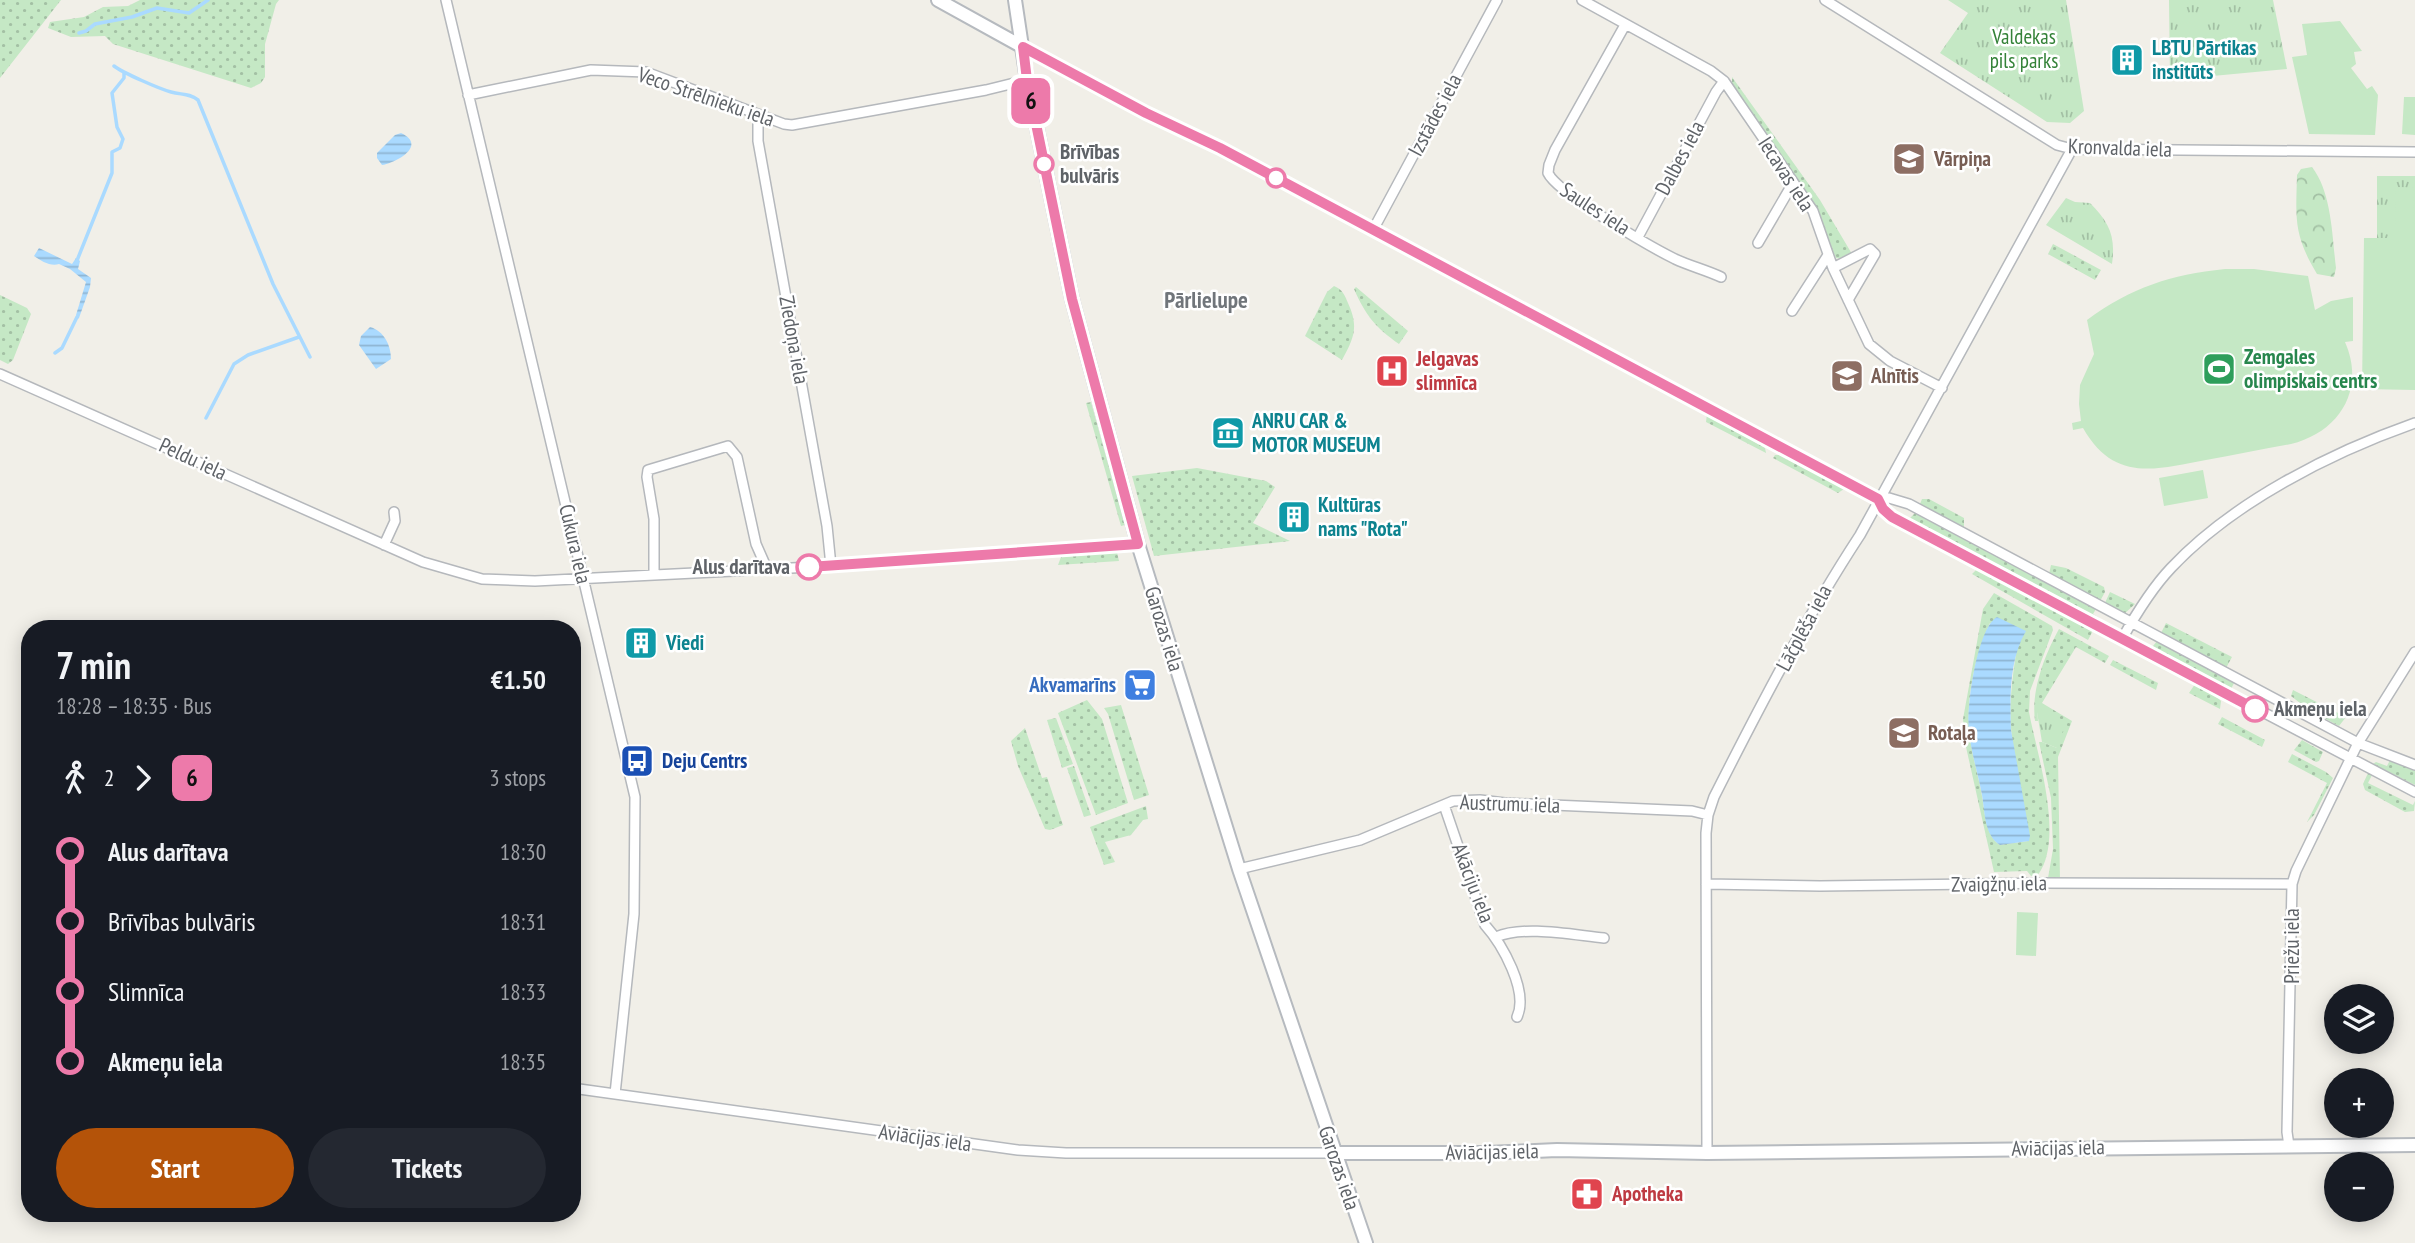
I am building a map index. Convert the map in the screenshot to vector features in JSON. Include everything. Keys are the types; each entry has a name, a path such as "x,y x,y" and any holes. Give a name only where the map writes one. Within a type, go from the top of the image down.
{"main road":[{"path":"939,0 1023,47"},
{"name":"Garozas iela","path":"1015,0 1027,80 1072,299 1138,544 1240,869 1366,1243"},
{"name":"Aviācijas iela","path":"1334,1153 1556,1150 1707,1153 2415,1145"}],"street":[{"name":"Cukura iela","path":"446,0 635,797 634,914 615,1094"},
{"name":"Izstādes iela","path":"1373,230 1497,0"},
{"name":"Iecavas iela","path":"1582,0 1711,71 1724,81 1813,211 1833,268 1863,333 1877,353 1942,388"},
{"name":"Kronvalda iela","path":"1825,0 2057,145 2071,149 2415,152"},
{"name":"Saules iela","path":"1625,25 1555,150 1548,173 1560,188 1638,237 1676,260 1721,278"},
{"path":"1023,47 1878,499 1889,498 1909,504 2358,743 2415,765"},
{"name":"Veco Strēlnieku iela","path":"468,95 574,73 617,70 646,72 784,124 801,124 1027,80"},
{"name":"Dalbes iela","path":"1638,237 1724,81"},
{"name":"Ziedoņa iela","path":"758,114 758,141 827,526 831,566"},
{"name":"Lāčplēša iela","path":"1707,1153 1708,814 1730,766 1810,616 1831,578 1860,536 2071,149"},
{"path":"1758,243 1793,183"},
{"path":"1833,268 1870,249 1875,254 1848,300"},
{"path":"1792,311 1828,255"},
{"name":"Peldu iela","path":"0,374 423,562 482,579 517,582 831,566 1138,544"},
{"path":"2122,639 2169,570 2204,537 2239,511 2326,460 2415,424"},
{"path":"654,575 654,519 648,470 728,446 737,457 756,544 767,569"},
{"path":"1878,499 1883,509 1892,517 2415,792"},
{"path":"384,545 394,520 394,512"},
{"path":"2349,759 2415,652"},
{"name":"Priežu iela","path":"2289,1146 2287,1132 2292,884 2349,759"},
{"name":"Austrumu iela","path":"1240,869 1360,839 1453,801 1480,800 1708,814"},
{"name":"Akāciju iela","path":"1444,805 1485,925 1496,937 1507,932 1523,932 1604,938"},
{"name":"Zvaigžņu iela","path":"1706,884 1820,887 2031,883 2292,884"},
{"path":"1496,937 1519,990 1521,1008 1517,1017"},
{"name":"Aviācijas iela","path":"581,1089 1018,1150 1066,1153 1334,1153"}],"green space":[{"path":"0,0 61,0 0,78"},
{"path":"140,0 279,0 265,44 265,77 261,83 251,88 113,44 105,36 71,37 48,28 50,22 84,17 103,7 128,6"},
{"name":"Valdekas pils parks","path":"1948,0 2066,0 2084,111 2070,123 2047,122 1940,53 1968,13"},
{"path":"2169,0 2273,0 2287,69 2170,80"},
{"path":"2340,21 2362,51 2354,52 2356,64 2351,68 2367,89 2372,86 2378,95 2375,135 2309,134 2292,57 2307,55 2302,24"},
{"path":"1732,77 1820,200 1852,254 1842,259 1836,258 1813,206 1732,86"},
{"path":"2404,97 2415,97 2415,135 2402,134"},
{"path":"2312,167 2324,189 2330,215 2336,268 2334,277 2317,274 2300,237 2296,203 2297,175 2301,169"},
{"path":"2377,176 2415,176 2415,238 2377,238"},
{"path":"2396,187 2414,188 2413,225 2395,225"},
{"path":"2066,198 2090,203 2102,217 2112,237 2112,264 2046,225"},
{"path":"2364,238 2415,238 2415,390 2362,389"},
{"path":"2053,244 2101,270 2095,280 2048,254"},
{"name":"Zemgales olimpiskais centrs","path":"2225,269 2254,269 2308,276 2315,310 2331,301 2353,297 2353,341 2345,342 2351,360 2352,377 2344,406 2323,430 2291,444 2152,469 2122,464 2108,457 2083,428 2073,430 2072,423 2081,421 2080,385 2094,354 2087,320 2120,299 2152,284"},
{"path":"1334,286 1344,295 1354,326 1352,339 1342,360 1305,336 1327,292"},
{"path":"1356,287 1408,331 1399,344 1367,314 1354,289"},
{"path":"0,295 27,308 31,314 13,360 8,364 0,360"},
{"path":"1091,402 1125,525 1121,526 1086,403"},
{"path":"1707,414 1765,448 1766,453 1706,422"},
{"path":"1780,455 1844,489 1838,493 1773,458"},
{"path":"1197,468 1266,481 1275,487 1253,523 1290,541 1154,556 1132,476"},
{"path":"2203,470 2208,498 2164,506 2159,478"},
{"path":"1922,499 1929,499 1964,518 1964,527 1920,504"},
{"path":"1915,513 2096,609 2093,614 2101,619 2099,622 1900,515 1910,518"},
{"path":"1117,552 1119,561 1058,565 1061,557"},
{"path":"2051,565 2066,568 2104,587 2105,592 2099,603 2092,596 2049,574"},
{"path":"1978,568 2095,627 2088,640 1972,574"},
{"path":"2110,592 2135,604 2123,615 2104,605"},
{"path":"1994,593 2052,626 2053,630 2030,691 2029,712 2047,796 2049,819 2046,859 2038,875 2031,876 2027,871 1994,872 1966,747 1963,719 1983,609","holes":["1990,623 2017,647 2011,697 2011,728 2028,841 2000,845 1991,835 1986,823 1972,753 1969,701 1977,660"]},
{"path":"2166,623 2232,657 2226,668 2161,633"},
{"path":"2059,629 2109,656 2105,663 2076,647 2042,703 2072,721 2058,757 2060,880 2048,878 2053,849 2051,798 2039,742 2057,748 2037,707 2038,721 2035,721 2034,710 2040,674"},
{"path":"2157,641 2234,683 2230,691 2147,648"},
{"path":"2113,660 2158,683 2156,690 2110,665"},
{"path":"2195,684 2221,701 2220,709 2189,693"},
{"path":"2293,690 2346,717 2339,726 2309,710 2291,696"},
{"path":"1087,700 1102,719 1128,803 1096,815 1058,713"},
{"path":"1121,705 1149,795 1134,800 1104,708"},
{"path":"2036,706 2066,722 2057,748 2042,742"},
{"path":"2222,717 2265,740 2262,747 2218,724"},
{"path":"1056,718 1073,764 1062,768 1047,720"},
{"path":"1025,728 1042,778 1047,777 1063,825 1050,830 1045,829 1018,766 1011,741"},
{"path":"2302,740 2323,752 2319,761 2316,762 2294,750"},
{"path":"2292,754 2333,778 2314,815 2307,822 2327,783 2288,762"},
{"path":"2390,760 2415,769 2415,785 2373,764 2376,762 2387,766"},
{"path":"1074,766 1091,815 1084,817 1067,768"},
{"path":"2368,773 2372,775 2368,783 2413,805 2415,801 2414,811 2405,812 2365,790 2363,784"},
{"path":"1146,806 1148,819 1143,820 1131,835 1105,842 1115,862 1104,865 1090,827"},
{"path":"2017,912 2038,913 2036,956 2016,955"}],"water":[{"path":"401,133 408,138 411,148 402,157 382,165 377,153 395,135"},
{"path":"39,248 72,264 76,258 80,261 78,269 91,278 79,318 77,319 76,315 86,282 70,269 59,264 46,263 34,256"},
{"path":"370,327 383,335 391,354 391,359 376,369 359,345 361,336"},
{"path":"1997,617 2026,631 2020,642 2014,666 2011,730 2030,836 2029,841 2000,845 1991,835 1986,823 1969,731 1974,670 1984,636"}],"waterway":[{"path":"79,33 95,24 132,17 157,8 189,13 208,0"},
{"path":"114,66 159,88 198,100 273,284 310,357"},
{"path":"76,263 112,173 112,152 120,148 123,139 117,127 112,93 124,78 124,73"},
{"path":"55,353 62,348 77,317"},
{"path":"206,418 234,364 248,355 299,337"}],"bus line":[{"name":"6","path":"809,567 1138,544 1072,299 1027,80 1023,47 1146,113 1220,148 1878,499 1883,509 1892,517 2255,709"}],"place":[{"name":"LBTU Pārtikas institūts","path":"2127,60"},
{"name":"Vārpiņa","path":"1909,159"},
{"name":"Brīvības bulvāris","path":"1044,164"},
{"name":"Zemgales olimpiskais centrs","path":"2219,369"},
{"name":"Jelgavas slimnīca","path":"1392,371"},
{"name":"Alnītis","path":"1847,376"},
{"name":"ANRU CAR & MOTOR MUSEUM","path":"1228,433"},
{"name":"Kultūras nams \"Rota\"","path":"1294,517"},
{"name":"Alus darītava","path":"809,567"},
{"name":"Viedi","path":"641,643"},
{"name":"Akvamarīns","path":"1140,685"},
{"name":"Akmeņu iela","path":"2255,709"},
{"name":"Rotaļa","path":"1904,733"},
{"name":"Deju Centrs","path":"637,761"},
{"name":"Apotheka","path":"1587,1194"}],"district":[{"name":"Pārlielupe","path":"1206,300"}]}
